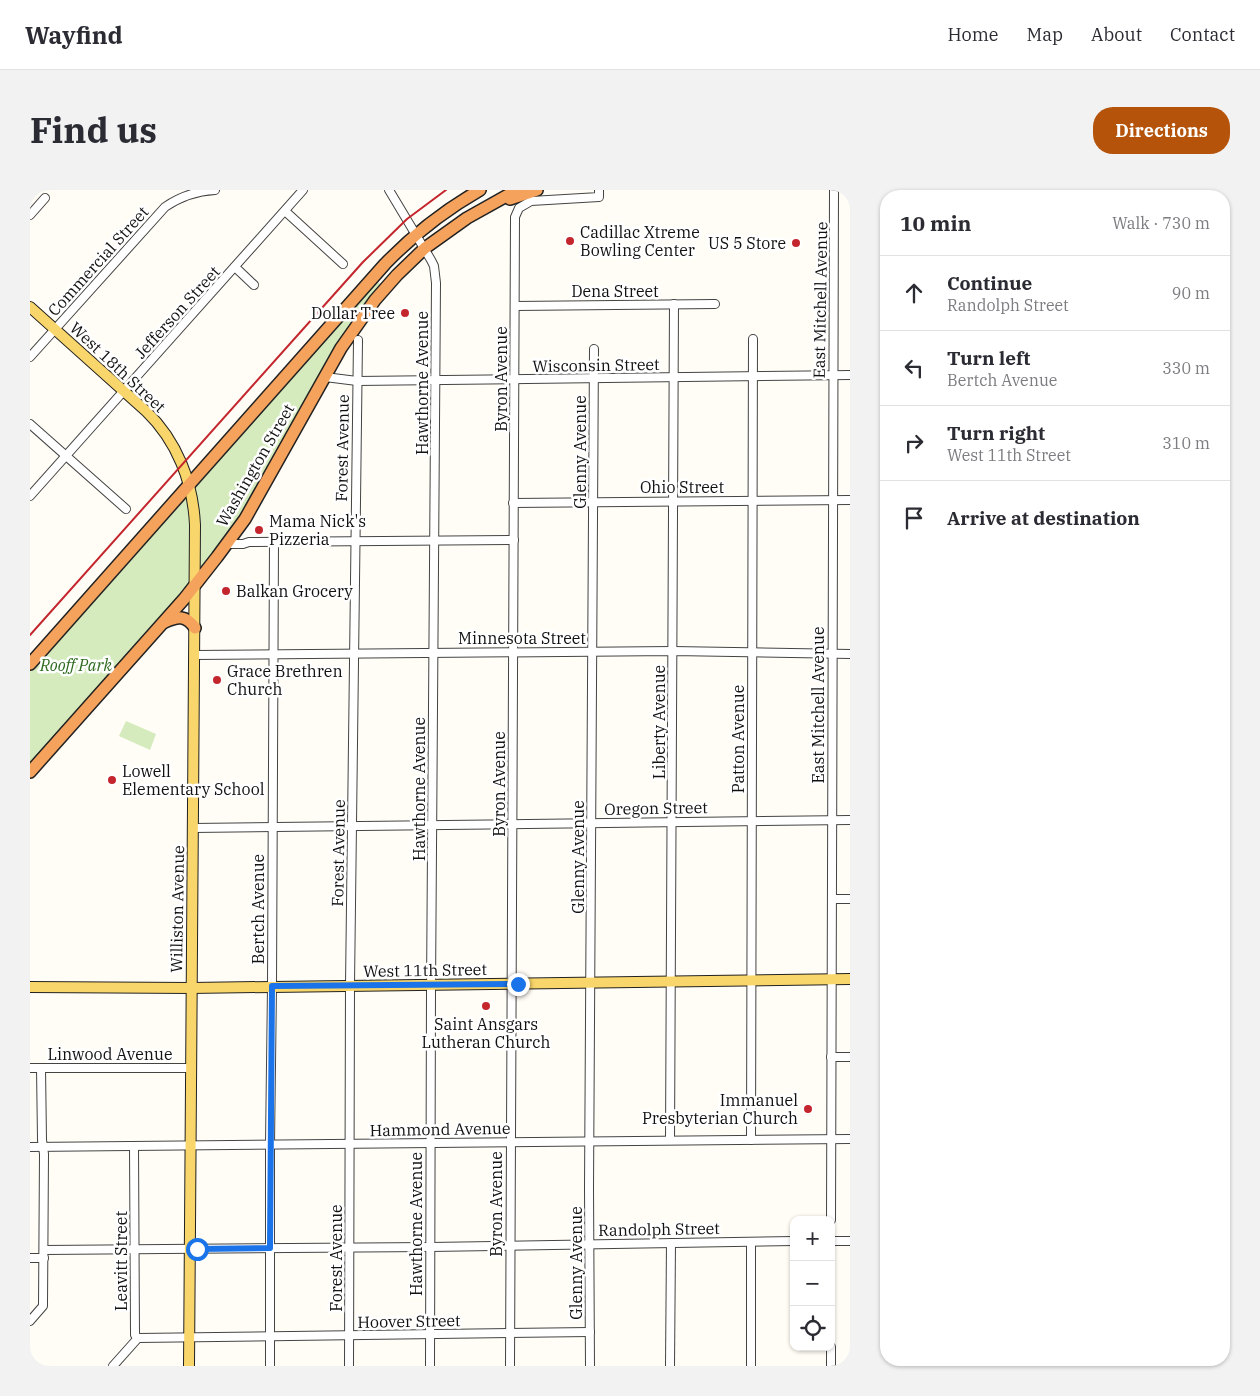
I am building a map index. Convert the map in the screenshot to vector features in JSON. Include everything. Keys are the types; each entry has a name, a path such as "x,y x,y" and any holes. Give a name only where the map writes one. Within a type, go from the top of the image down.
{"highway":[{"name":"Washington Street","path":"30,664 190,486 385,264 416,234 480,190"},
{"name":"Washington Street","path":"30,772 195,586 237,530 351,332 375,300 396,275 425,248 467,218 516,190"},
{"path":"467,218 520,195 537,190"},
{"path":"163,623 182,617 188,620 195,628"}],"main road":[{"name":"West 18th Street","path":"30,307 146,410 160,425 178,456"},
{"name":"Williston Avenue","path":"178,456 190,486 195,516 189,1366"},
{"name":"West 11th Street","path":"30,987 191,988 850,979"}],"street":[{"name":"Commercial Street","path":"30,357 165,207 188,192 215,190"},
{"name":"Jefferson Street","path":"30,496 303,190"},
{"name":"Hawthorne Avenue","path":"389,190 425,248 434,266 436,283 430,1366"},
{"name":"Byron Avenue","path":"510,1366 510,984 515,217 516,212 523,205 537,200 599,197 599,190"},
{"name":"East Mitchell Avenue","path":"831,1216 834,190"},
{"path":"30,215 45,198"},
{"path":"285,211 343,264"},
{"path":"235,267 254,285"},
{"name":"Liberty Avenue","path":"670,1140 674,304"},
{"name":"Dena Street","path":"515,306 715,304"},
{"name":"Patton Avenue","path":"751,1140 753,339"},
{"name":"Forest Avenue","path":"349,1366 350,986 354,541 358,340"},
{"name":"Glenny Avenue","path":"590,1366 594,349"},
{"path":"334,362 342,378"},
{"name":"Wisconsin Street","path":"325,377 357,381 850,376"},
{"path":"30,424 126,509"},
{"name":"Ohio Street","path":"513,503 850,500"},
{"path":"237,530 244,540 249,542"},
{"path":"226,544 249,542 514,540"},
{"name":"Bertch Avenue","path":"270,1366 274,542"},
{"name":"Minnesota Street","path":"195,655 673,650 850,654"},
{"name":"Oregon Street","path":"193,828 850,820"},
{"path":"832,899 850,899"},
{"path":"831,1057 850,1057"},
{"name":"Linwood Avenue","path":"30,1068 191,1068"},
{"path":"30,1321 43,1306 41,1068"},
{"name":"Hammond Avenue","path":"30,1148 850,1138"},
{"name":"Leavitt Street","path":"134,1146 135,1335 138,1338"},
{"name":"Randolph Street","path":"30,1258 44,1254 134,1249 349,1248 790,1241"},
{"path":"835,1241 850,1241"},
{"path":"751,1242 751,1366"},
{"path":"670,1366 671,1243"},
{"name":"Hoover Street","path":"138,1338 590,1332"},
{"path":"113,1366 138,1338"},
{"path":"830,1351 830,1366"}],"green space":[{"name":"Rooff Park","path":"372,279 386,287 362,317 217,557 30,772 30,661"},
{"path":"126,721 156,734 150,750 119,736"}],"railway":[{"path":"30,635 363,262 407,219 446,190"}],"place":[{"name":"Cadillac Xtreme Bowling Center","path":"570,241"},
{"name":"US 5 Store","path":"796,243"},
{"name":"Dollar Tree","path":"405,313"},
{"name":"Mama Nick's Pizzeria","path":"259,530"},
{"name":"Balkan Grocery","path":"226,591"},
{"name":"Grace Brethren Church","path":"217,680"},
{"name":"Lowell Elementary School","path":"112,780"},
{"name":"Saint Ansgars Lutheran Church","path":"486,1006"},
{"name":"Immanuel Presbyterian Church","path":"808,1109"}],"route":[{"path":"197,1249 270,1248 272,986 518,984"}]}
